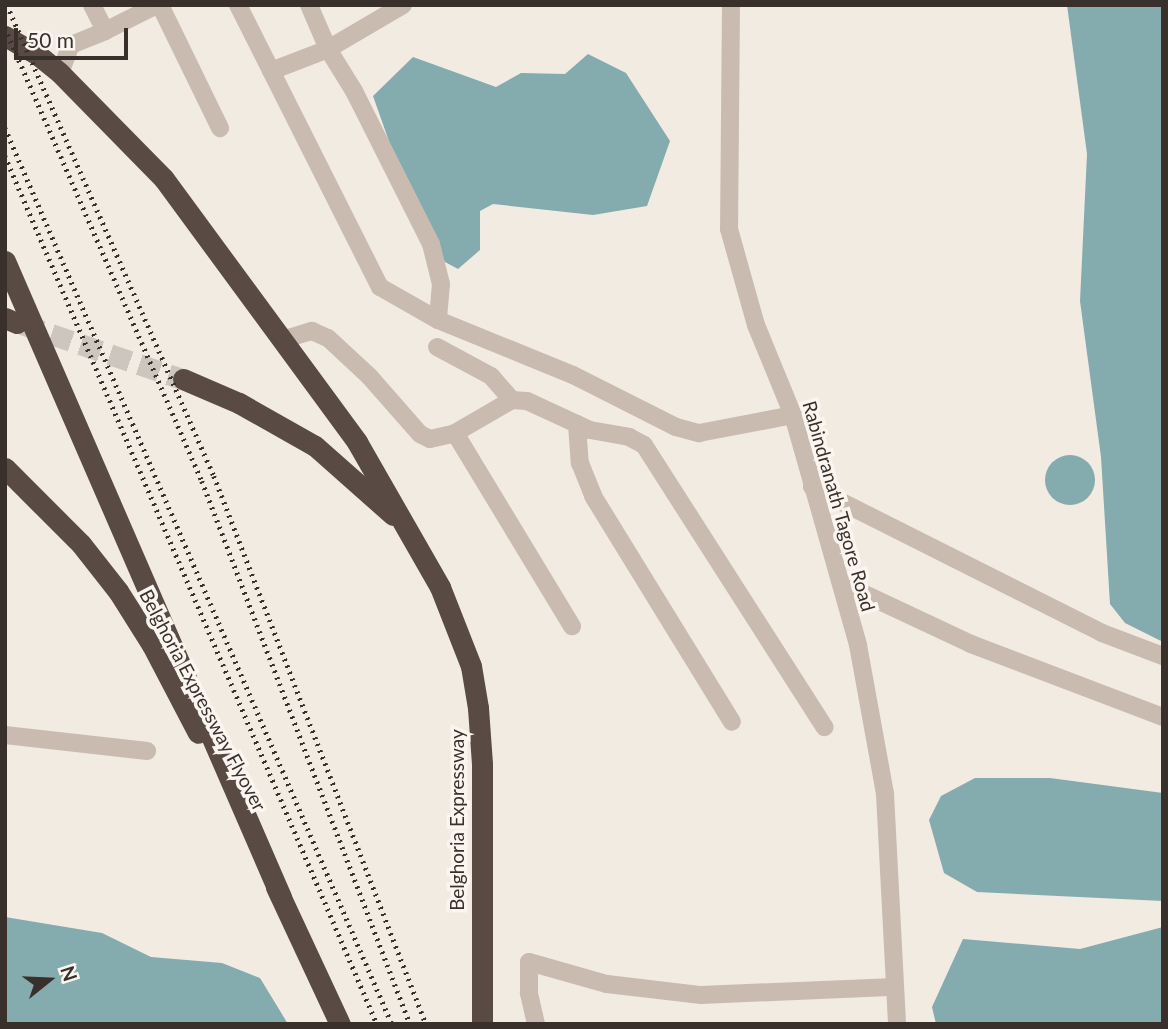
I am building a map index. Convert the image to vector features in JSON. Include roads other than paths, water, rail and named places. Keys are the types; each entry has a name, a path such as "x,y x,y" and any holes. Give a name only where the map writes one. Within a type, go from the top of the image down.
{"highway":[{"path":"5,36 38,55 60,73 164,179 285,339 357,442 385,485 415,545"},
{"path":"5,261 281,897"},
{"path":"183,379 239,403 315,446 373,495 415,545"},
{"name":"Belghoria Expressway Flyover","path":"5,468 81,544 118,591 177,692 281,897 340,1024"},
{"name":"Belghoria Expressway","path":"415,545 440,587 457,624 471,666 478,708 482,764 482,1024"}],"street":[{"path":"92,5 105,31"},
{"path":"60,73 71,45 158,5 220,128"},
{"path":"238,5 380,288 438,320 573,375 676,427 699,433 711,432 793,415"},
{"path":"309,5 328,49 354,91 431,244 441,284 438,320"},
{"path":"271,71 328,49 403,5"},
{"name":"Rabindranath Tagore Road","path":"731,5 729,229 756,325 793,415 858,645 886,793 897,1024"},
{"path":"285,339 312,331 319,333 369,376 420,434 430,439 455,433 512,400"},
{"path":"438,347 491,376 512,400 543,407 590,430 629,437 644,444 824,727"},
{"path":"577,424 580,463 593,496 732,722"},
{"path":"455,433 572,626"},
{"path":"812,488 1102,633 1163,656"},
{"path":"841,583 971,644 1163,717"},
{"path":"5,736 147,751"},
{"path":"536,1024 529,993 528,961 607,984 701,995 895,986"}],"water":[{"path":"1067,5 1163,5 1163,642 1125,623 1110,604 1101,457 1080,301 1087,154"},
{"path":"588,54 626,73 670,141 647,206 593,215 493,204 480,211 480,250 458,269 445,262 419,226 373,96 413,57 496,87 521,73 565,74"},
{"path":"1070,455 1088,462 1095,480 1088,498 1070,505 1052,498 1045,480 1052,462"},
{"path":"975,778 1050,778 1163,793 1163,901 977,892 944,873 929,820 941,796"},
{"path":"5,917 102,933 151,957 222,963 260,978 288,1024 5,1024"},
{"path":"1163,927 1163,1024 936,1024 932,1007 963,939 1080,949"}],"tunnel":[{"path":"22,324 183,379"}],"railway":[{"path":"7,5 214,476 426,1024"},
{"path":"5,28 202,481 410,1024"},
{"path":"5,128 392,1024"},
{"path":"5,156 377,1024"}]}
